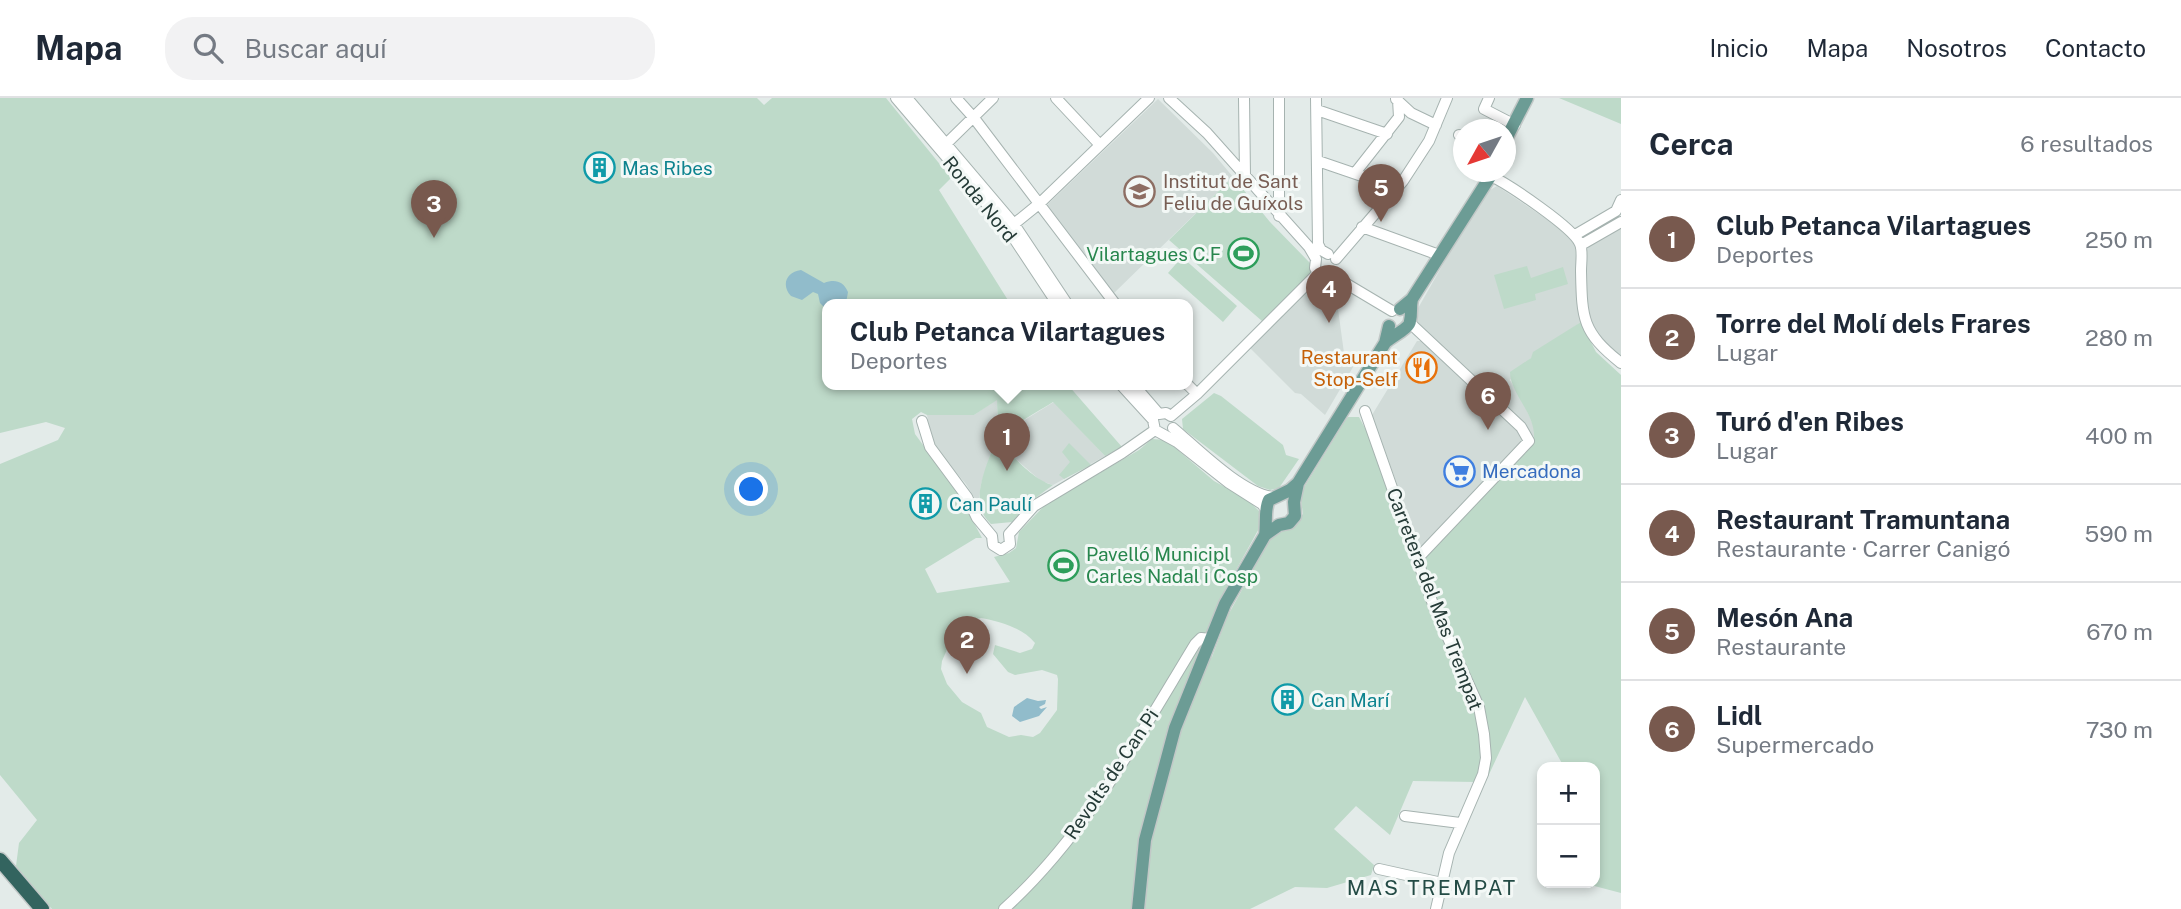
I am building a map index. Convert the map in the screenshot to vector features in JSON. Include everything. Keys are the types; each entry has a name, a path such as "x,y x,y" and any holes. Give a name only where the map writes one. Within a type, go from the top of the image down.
{"highway":[{"path":"0,860 43,909"},
{"path":"0,872 32,909"}],"main road":[{"path":"1516,123 1527,98"},
{"path":"1271,517 1289,523 1295,516 1294,502 1298,483 1485,182"},
{"path":"1138,909 1145,839 1175,728 1225,604 1265,536 1271,517 1269,500 1298,483"},
{"path":"1277,496 1294,502"}],"street":[{"name":"Ronda Nord","path":"896,98 1007,229 1054,299"},
{"name":"Ronda Nord","path":"907,98 1014,224 1064,299"},
{"path":"946,144 993,98"},
{"path":"1056,98 1100,145"},
{"path":"1014,224 1040,203 1149,98"},
{"path":"1169,98 1207,134 1308,247 1326,256"},
{"path":"1244,98 1245,176"},
{"path":"1279,98 1279,216"},
{"path":"922,421 930,447 967,497 977,518 992,536 993,545 1001,550 1010,544 1009,534 1034,506 1122,453 1161,425 1174,422 1171,416 1330,275 1337,265 1326,256 1318,244 1316,98"},
{"path":"1417,559 1529,441 1521,427 1428,342 1378,304 1314,266 1362,227 1397,188 1429,141 1447,98"},
{"path":"1489,98 1479,107 1503,119"},
{"path":"1396,99 1411,113 1436,125"},
{"path":"1355,173 1399,117 1396,99"},
{"path":"962,100 1112,299"},
{"path":"1317,110 1387,134"},
{"path":"1318,160 1397,188"},
{"path":"1503,182 1575,235 1581,246 1582,299 1587,328 1600,345 1621,363"},
{"path":"1581,246 1619,217 1621,200"},
{"path":"1575,235 1619,217"},
{"path":"1362,227 1439,255"},
{"path":"1126,390 1161,425 1229,483 1262,504 1271,517"},
{"path":"1137,390 1161,425 1261,495 1277,496"},
{"path":"1193,390 1197,394"},
{"name":"Carretera del Mas Trempat","path":"1365,411 1452,650 1479,707 1484,734 1486,758 1483,774 1449,853 1436,909"},
{"path":"992,536 998,530 1009,534"},
{"name":"Revolts de Can Pi","path":"1003,909 1033,883 1057,854 1130,751 1195,644 1201,638 1211,639"},
{"path":"1405,816 1460,823"},
{"path":"1379,869 1442,883"}],"shaded area":[{"name":"Institut de Sant Feliu de Guíxols","path":"1158,99 1213,153 1233,177 1112,295 1046,206"},
{"path":"1497,186 1563,230 1571,237 1575,246 1581,322 1531,358 1510,380 1535,429 1534,437 1417,326 1415,317 1483,194"},
{"path":"1621,228 1621,358 1587,320 1585,246"},
{"path":"1320,280 1335,287 1344,353 1356,362 1325,415 1301,394 1295,393 1250,348 1311,284"},
{"path":"1417,341 1422,341 1519,432 1524,440 1421,550 1372,415"},
{"path":"997,399 998,430 981,484 979,500 983,512 966,484 932,442 927,415 974,415"},
{"path":"1054,402 1105,456 1053,485 1041,481 1011,455 1005,442 1008,434 1018,424"}],"green space":[{"path":"0,98 757,98 764,105 772,98 886,98 951,178 939,190 1007,299 822,299 822,390 1072,390 1122,447 1105,456 1053,402 1013,429 1005,442 1025,468 1053,485 1034,499 1012,522 991,524 980,504 980,492 997,434 997,400 974,415 927,415 921,412 912,419 915,434 958,493 982,538 976,538 925,569 937,593 1010,582 994,557 1016,548 1019,532 1045,505 1139,450 1152,439 1166,440 1214,481 1248,500 1260,512 1262,523 1219,601 1195,667 1212,657 1227,617 1275,530 1291,527 1303,514 1300,494 1345,421 1348,417 1359,417 1479,712 1485,755 1476,782 1413,781 1390,835 1356,806 1334,829 1374,865 1371,875 1327,888 1295,887 1250,909 52,909 16,866 19,843 37,820 0,775 0,464 58,440 65,428 46,422 0,433","holes":["981,618 1017,629 1035,643 1032,649 1020,653 995,645 993,654 1008,672 1015,675 1042,670 1057,675 1057,710 1040,733 1033,737 1009,737 987,727 981,713 962,702 947,684 941,669 949,645 959,628 969,621"]},
{"path":"1559,98 1621,98 1621,124"},
{"name":"Vilartagues C.F","path":"1233,177 1270,222 1310,263 1311,272 1262,321 1169,240"},
{"path":"1182,257 1237,306 1223,322 1168,273"},
{"path":"1527,266 1531,278 1563,267 1568,284 1535,294 1536,300 1504,309 1494,275"},
{"path":"1581,322 1596,352 1621,375 1621,893 1600,887 1600,762 1561,762 1525,697 1485,783 1489,740 1481,701 1443,617 1424,563 1427,555 1534,437 1531,420 1514,388 1510,372 1531,358 1533,352"},
{"path":"1214,393 1283,445 1286,455 1299,459 1279,488 1270,490 1258,486 1183,429 1182,419"},
{"path":"1069,443 1091,465 1064,479 1059,475 1070,462 1062,452"}],"water":[{"path":"801,270 824,283 841,283 848,292 847,299 822,299 822,305 818,294 813,292 802,300 791,296 786,283 789,276"},
{"path":"1027,698 1046,700 1045,704 1039,707 1047,707 1039,716 1020,722 1012,716 1014,707"}],"place":[{"name":"Mas Ribes","path":"599,168"},
{"name":"Institut de Sant Feliu de Guíxols","path":"1140,192"},
{"name":"Mesón Ana","path":"1381,222"},
{"name":"Turó d'en Ribes","path":"434,238"},
{"name":"Vilartagues C.F","path":"1244,254"},
{"name":"Restaurant Tramuntana","path":"1329,323"},
{"name":"Restaurant Stop-Self","path":"1421,368"},
{"name":"Lidl","path":"1488,430"},
{"name":"Club Petanca Vilartagues","path":"1007,471"},
{"name":"Mercadona","path":"1459,471"},
{"name":"Can Paulí","path":"926,504"},
{"name":"Pavelló Municipl Carles Nadal i Cosp","path":"1063,565"},
{"name":"Torre del Molí dels Frares","path":"967,674"},
{"name":"Can Marí","path":"1288,700"}],"district":[{"name":"MAS TREMPAT","path":"1432,888"}]}
